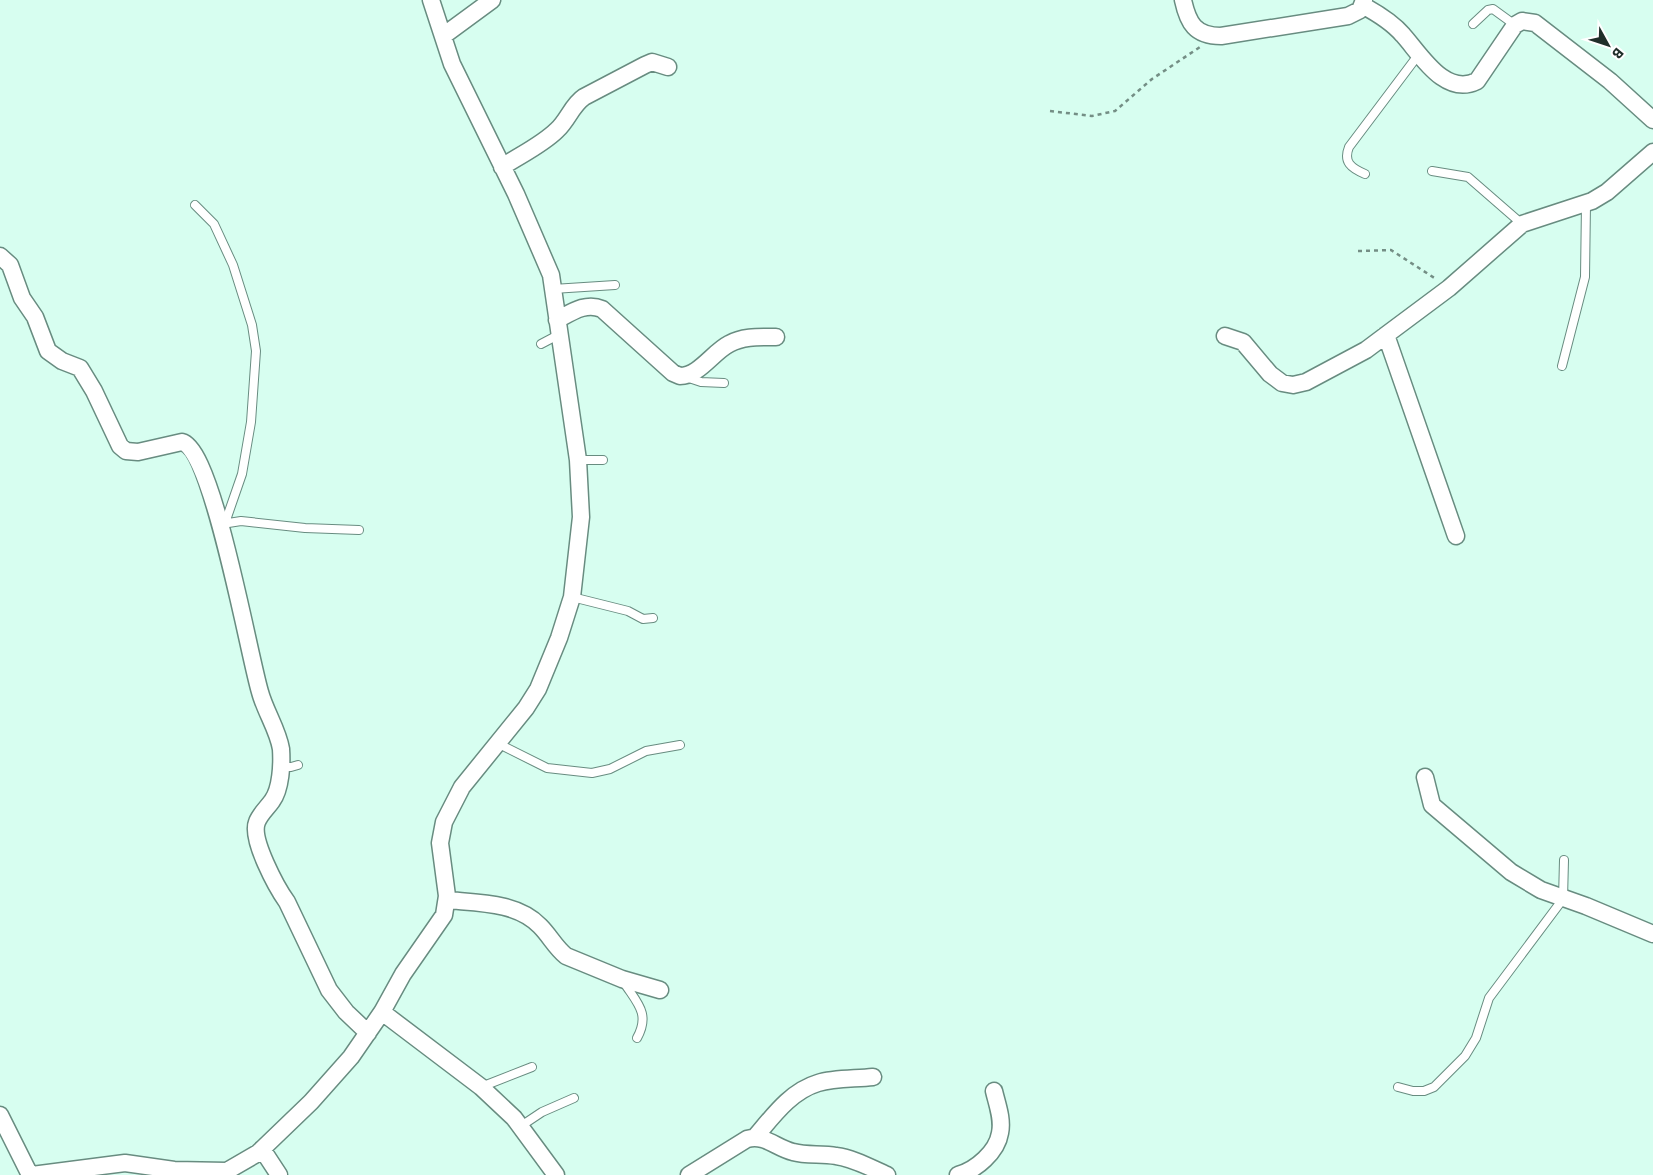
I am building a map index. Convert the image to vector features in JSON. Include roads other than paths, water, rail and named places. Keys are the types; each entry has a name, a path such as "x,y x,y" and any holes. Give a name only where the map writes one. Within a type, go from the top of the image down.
{"street":[{"path":"0,1115 31,1175 125,1163 174,1170 222,1172 235,1168 262,1149 332,1081 368,1033 403,974 440,922 444,915 447,900 440,843 444,822 462,787 538,689 550,666 572,597 581,517 578,460 553,289 548,265 452,64 431,0"},
{"path":"443,36 492,0"},
{"path":"1183,0 1189,22 1196,29 1212,36 1348,16 1356,14 1363,2 1402,34 1440,76 1462,85 1470,85 1482,76 1515,25 1522,21 1529,21 1544,28 1653,120"},
{"path":"502,167 560,128 577,102 584,97 652,62 668,67"},
{"path":"1225,336 1243,342 1270,374 1282,383 1293,385 1316,377 1366,350 1449,288 1522,224 1586,204 1607,192 1653,152"},
{"path":"0,256 10,265 22,298 35,317 48,352 62,361 80,368 94,391 120,446 126,451 138,452 182,442 186,443 193,450 212,494 222,524 245,637 260,694 280,745 277,792 256,824 256,839 329,990 346,1012 368,1033"},
{"path":"559,327 582,307 595,306 602,309 673,373 684,376 733,342 743,338 776,336"},
{"path":"1386,335 1456,536"},
{"path":"1425,778 1430,802 1511,872 1541,890 1586,906 1653,934"},
{"path":"447,900 490,904 522,914 541,926 558,950 566,956 622,979 660,990"},
{"path":"382,1012 481,1088 521,1126 556,1175"},
{"path":"756,1136 792,1097 802,1090 819,1083 873,1077"},
{"path":"958,1175 978,1166 998,1142 1001,1132 1000,1118 994,1091"},
{"path":"689,1175 747,1139 756,1136 764,1137 774,1146 796,1153 845,1158 887,1175"},
{"path":"262,1149 279,1175"}],"lane":[{"path":"1473,24 1488,10 1493,9 1515,25"},
{"path":"1365,174 1348,164 1346,156 1349,147 1419,54"},
{"path":"1432,171 1468,177 1522,224"},
{"path":"1562,366 1585,277 1586,204"},
{"path":"195,206 214,224 233,265 252,325 256,351 251,422 242,474 222,524"},
{"path":"553,289 615,285"},
{"path":"541,344 559,327"},
{"path":"684,376 701,382 724,383"},
{"path":"578,460 603,460"},
{"path":"222,524 241,521 305,528 359,530"},
{"path":"572,597 628,611 643,619 653,618"},
{"path":"497,743 547,768 592,773 610,769 646,751 680,745"},
{"path":"280,767 298,765"},
{"path":"1398,1087 1424,1091 1434,1086 1452,1071 1476,1038 1489,998 1563,899 1564,860"},
{"path":"622,979 644,1018 643,1028 637,1038"},
{"path":"481,1088 532,1067"},
{"path":"521,1126 542,1112 574,1098"}]}
